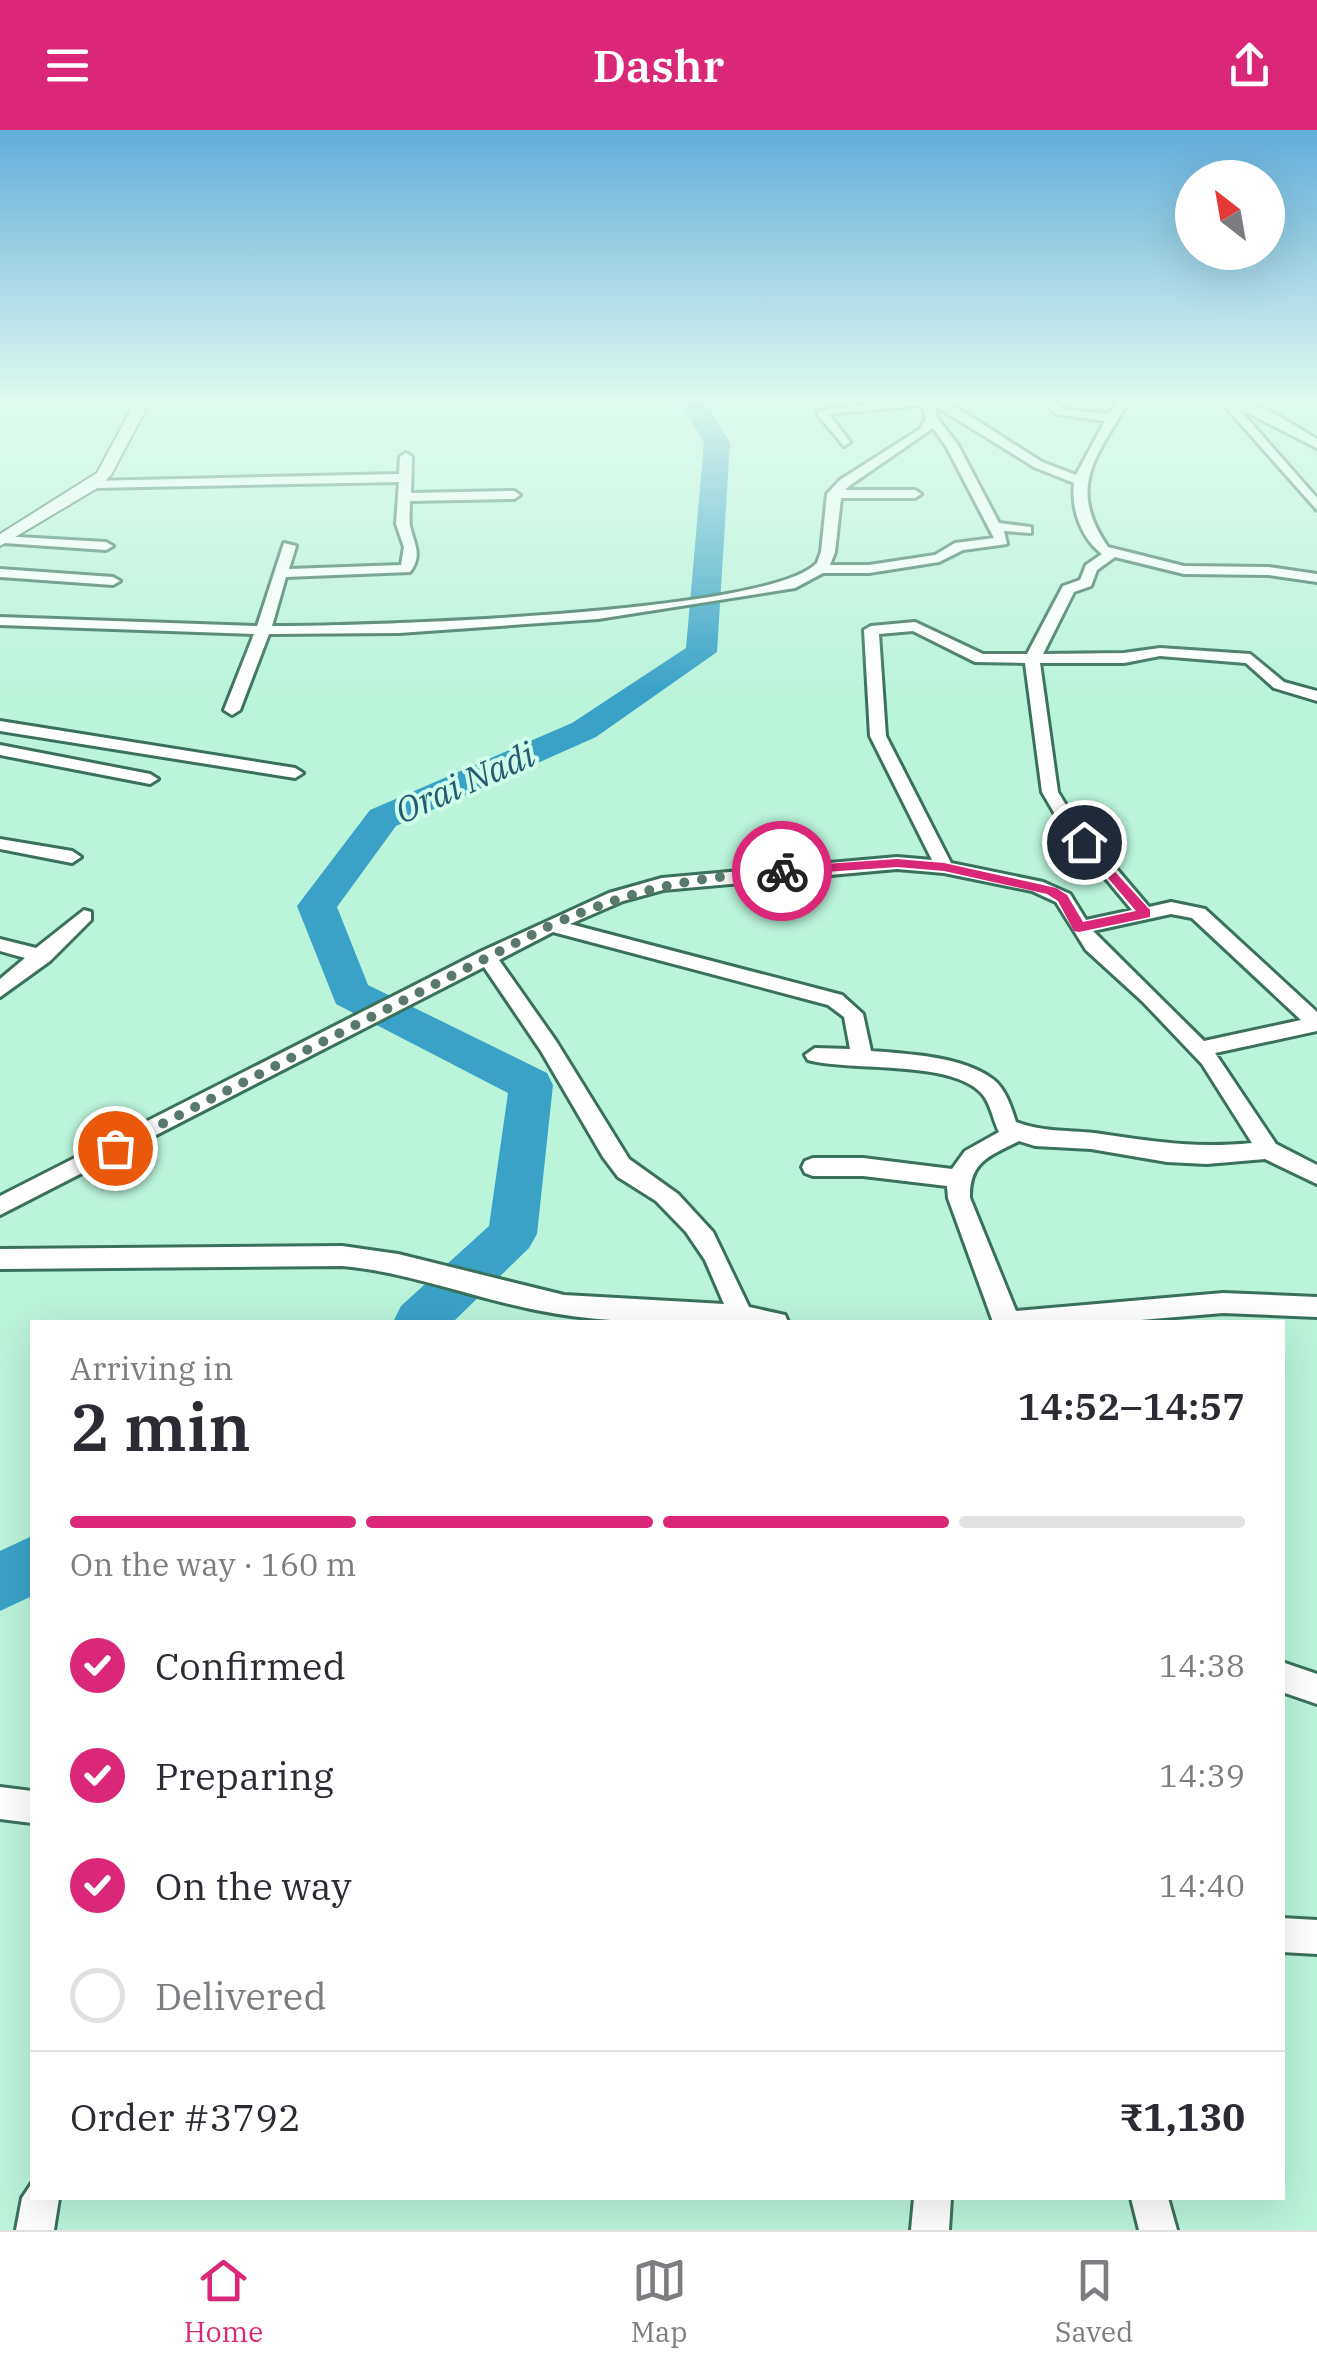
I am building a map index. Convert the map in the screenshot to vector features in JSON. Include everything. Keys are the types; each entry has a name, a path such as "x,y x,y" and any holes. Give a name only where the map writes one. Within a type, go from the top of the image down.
{"street":[{"path":"2,540 76,495"},
{"path":"279,573 406,568 410,547 404,524 404,495"},
{"path":"404,498 486,495"},
{"path":"0,621 263,631 421,629 655,610 813,578 822,569 831,540 829,510 833,495"},
{"path":"822,569 869,568 938,558 960,546 1002,541 977,495"},
{"path":"1080,495 1080,510 1097,543 1111,554 1184,570 1269,572 1317,578"},
{"path":"992,526 1026,530"},
{"path":"2,540 106,546"},
{"path":"232,710 263,631 289,546"},
{"path":"1111,554 1091,568 1086,583 1068,589 1032,660 1050,792 1068,822 1145,914"},
{"path":"0,572 113,581"},
{"path":"944,867 878,736 871,630 915,626 980,659 1124,658 1160,652 1250,659 1279,685 1317,696"},
{"path":"3,730 295,773"},
{"path":"0,750 150,778"},
{"path":"0,864 8,846 72,857"},
{"path":"0,1206 551,925 616,897 701,878 897,863 944,867 1051,891 1063,898 1079,928 1199,1049 1234,1094 1268,1150"},
{"path":"1079,928 1172,908 1198,913 1317,1024"},
{"path":"0,990 84,916"},
{"path":"551,925 834,1000 853,1014 862,1057"},
{"path":"0,945 43,956"},
{"path":"488,958 548,1044 606,1145 625,1170 686,1213 724,1270 740,1317"},
{"path":"1199,1049 1317,1024"},
{"path":"815,1055 862,1057 978,1079 1000,1101 1007,1127 1015,1133 1091,1140 1167,1154 1207,1156 1268,1150 1317,1174"},
{"path":"1005,1320 959,1198 956,1178 960,1167 976,1154 1015,1133"},
{"path":"813,1167 862,1166 956,1178"},
{"path":"0,1259 49,1262 212,1255 343,1256 383,1260 563,1305 762,1320"},
{"path":"1029,1320 1223,1303 1317,1308"},
{"path":"1285,1678 1317,1689"},
{"path":"0,1802 30,1807"},
{"path":"1285,1935 1317,1938"},
{"path":"35,2230 41,2200"},
{"path":"930,2230 933,2200"},
{"path":"1150,2200 1158,2230"}],"waterway":[{"name":"Orai Nadi","path":"421,1320 512,1234 531,1085 351,994 317,906 383,818 584,730 701,652 713,495"},
{"name":"Orai Nadi","path":"0,1582 30,1566"}],"way so far":[{"path":"115,1148 551,925 616,897 662,884 782,871"}],"route":[{"path":"782,871 897,863 944,867 1051,891 1063,898 1079,928 1145,914 1084,842"}]}
